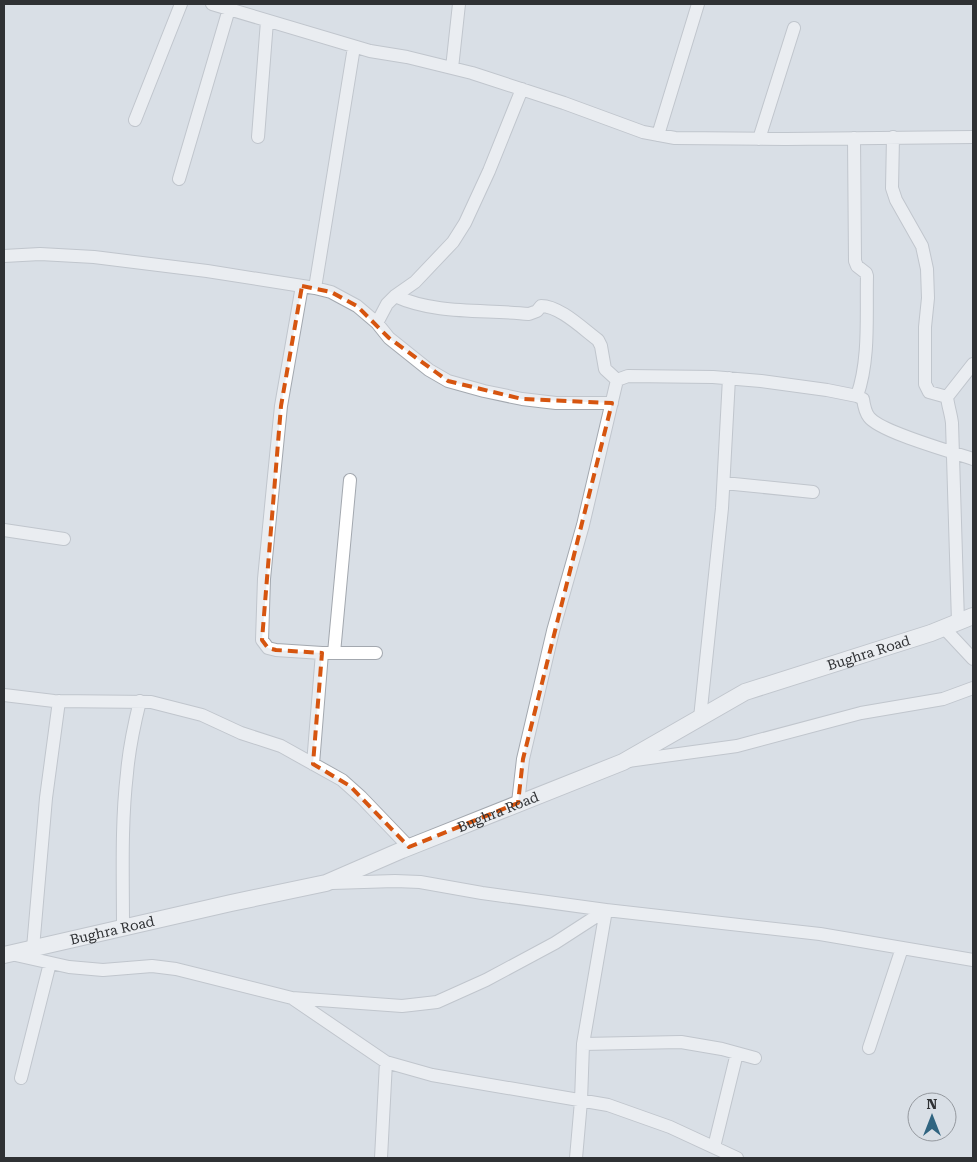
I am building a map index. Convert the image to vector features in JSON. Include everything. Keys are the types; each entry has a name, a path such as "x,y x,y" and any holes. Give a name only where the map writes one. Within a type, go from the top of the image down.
{"street":[{"path":"135,120 181,4"},
{"path":"212,4 354,47 452,68 522,89 643,132 675,138 973,137"},
{"path":"452,68 459,4"},
{"path":"658,134 698,4"},
{"path":"179,179 229,9"},
{"path":"258,137 267,21"},
{"path":"759,139 794,28"},
{"path":"354,47 309,287 281,406 264,579 262,640 268,648 276,650 376,653"},
{"path":"377,323 387,304 415,282 453,242 465,223 490,171 522,89"},
{"path":"893,137 892,188 896,200 922,246 927,269 925,384 929,392 947,397"},
{"path":"854,138 855,261 857,266 867,276 866,342 861,384 857,396"},
{"path":"4,256 40,254 94,256 207,271 331,292 357,306 377,323 389,338 429,370 448,381 522,399 556,403 612,403"},
{"path":"395,296 410,303 466,310 529,314 537,312 541,306 549,307 598,340 601,346 605,370 617,380"},
{"path":"973,364 947,397 951,414 953,452 951,625 973,659"},
{"path":"617,380 628,376 729,378 818,388 857,396 863,399 865,410 874,422 894,432 973,459"},
{"path":"700,718 724,483 729,378"},
{"path":"518,804 525,750 553,631 585,516 617,380"},
{"path":"313,764 350,480"},
{"path":"724,483 813,492"},
{"path":"4,530 64,539"},
{"name":"Bughra Road","path":"6,954 326,883 409,847 623,762 745,692 951,625 973,616"},
{"path":"623,762 737,746 861,713 943,699 973,688"},
{"path":"4,696 59,701 151,702 202,715 241,733 281,746 350,786 409,847"},
{"path":"33,948 46,798 59,701"},
{"path":"123,928 123,819 125,792 131,738 140,701"},
{"path":"326,883 394,880 420,882 482,893 606,910 820,934 973,960"},
{"path":"6,954 69,967 103,970 152,966 168,968 292,998 402,1006 437,1002 486,980 555,943 606,910"},
{"path":"576,1158 583,1044 606,910"},
{"path":"869,1048 902,948"},
{"path":"21,1078 50,963"},
{"path":"292,998 386,1062 432,1075 608,1105 670,1127 737,1158"},
{"path":"583,1044 681,1042 755,1058"},
{"path":"714,1147 737,1053"},
{"path":"380,1158 386,1062"}],"highlighted area":[{"path":"302,286 331,292 357,306 389,338 448,381 522,399 612,403 523,759 518,803 409,847 350,786 313,764 322,653 276,650 268,648 262,640 281,406"}]}
